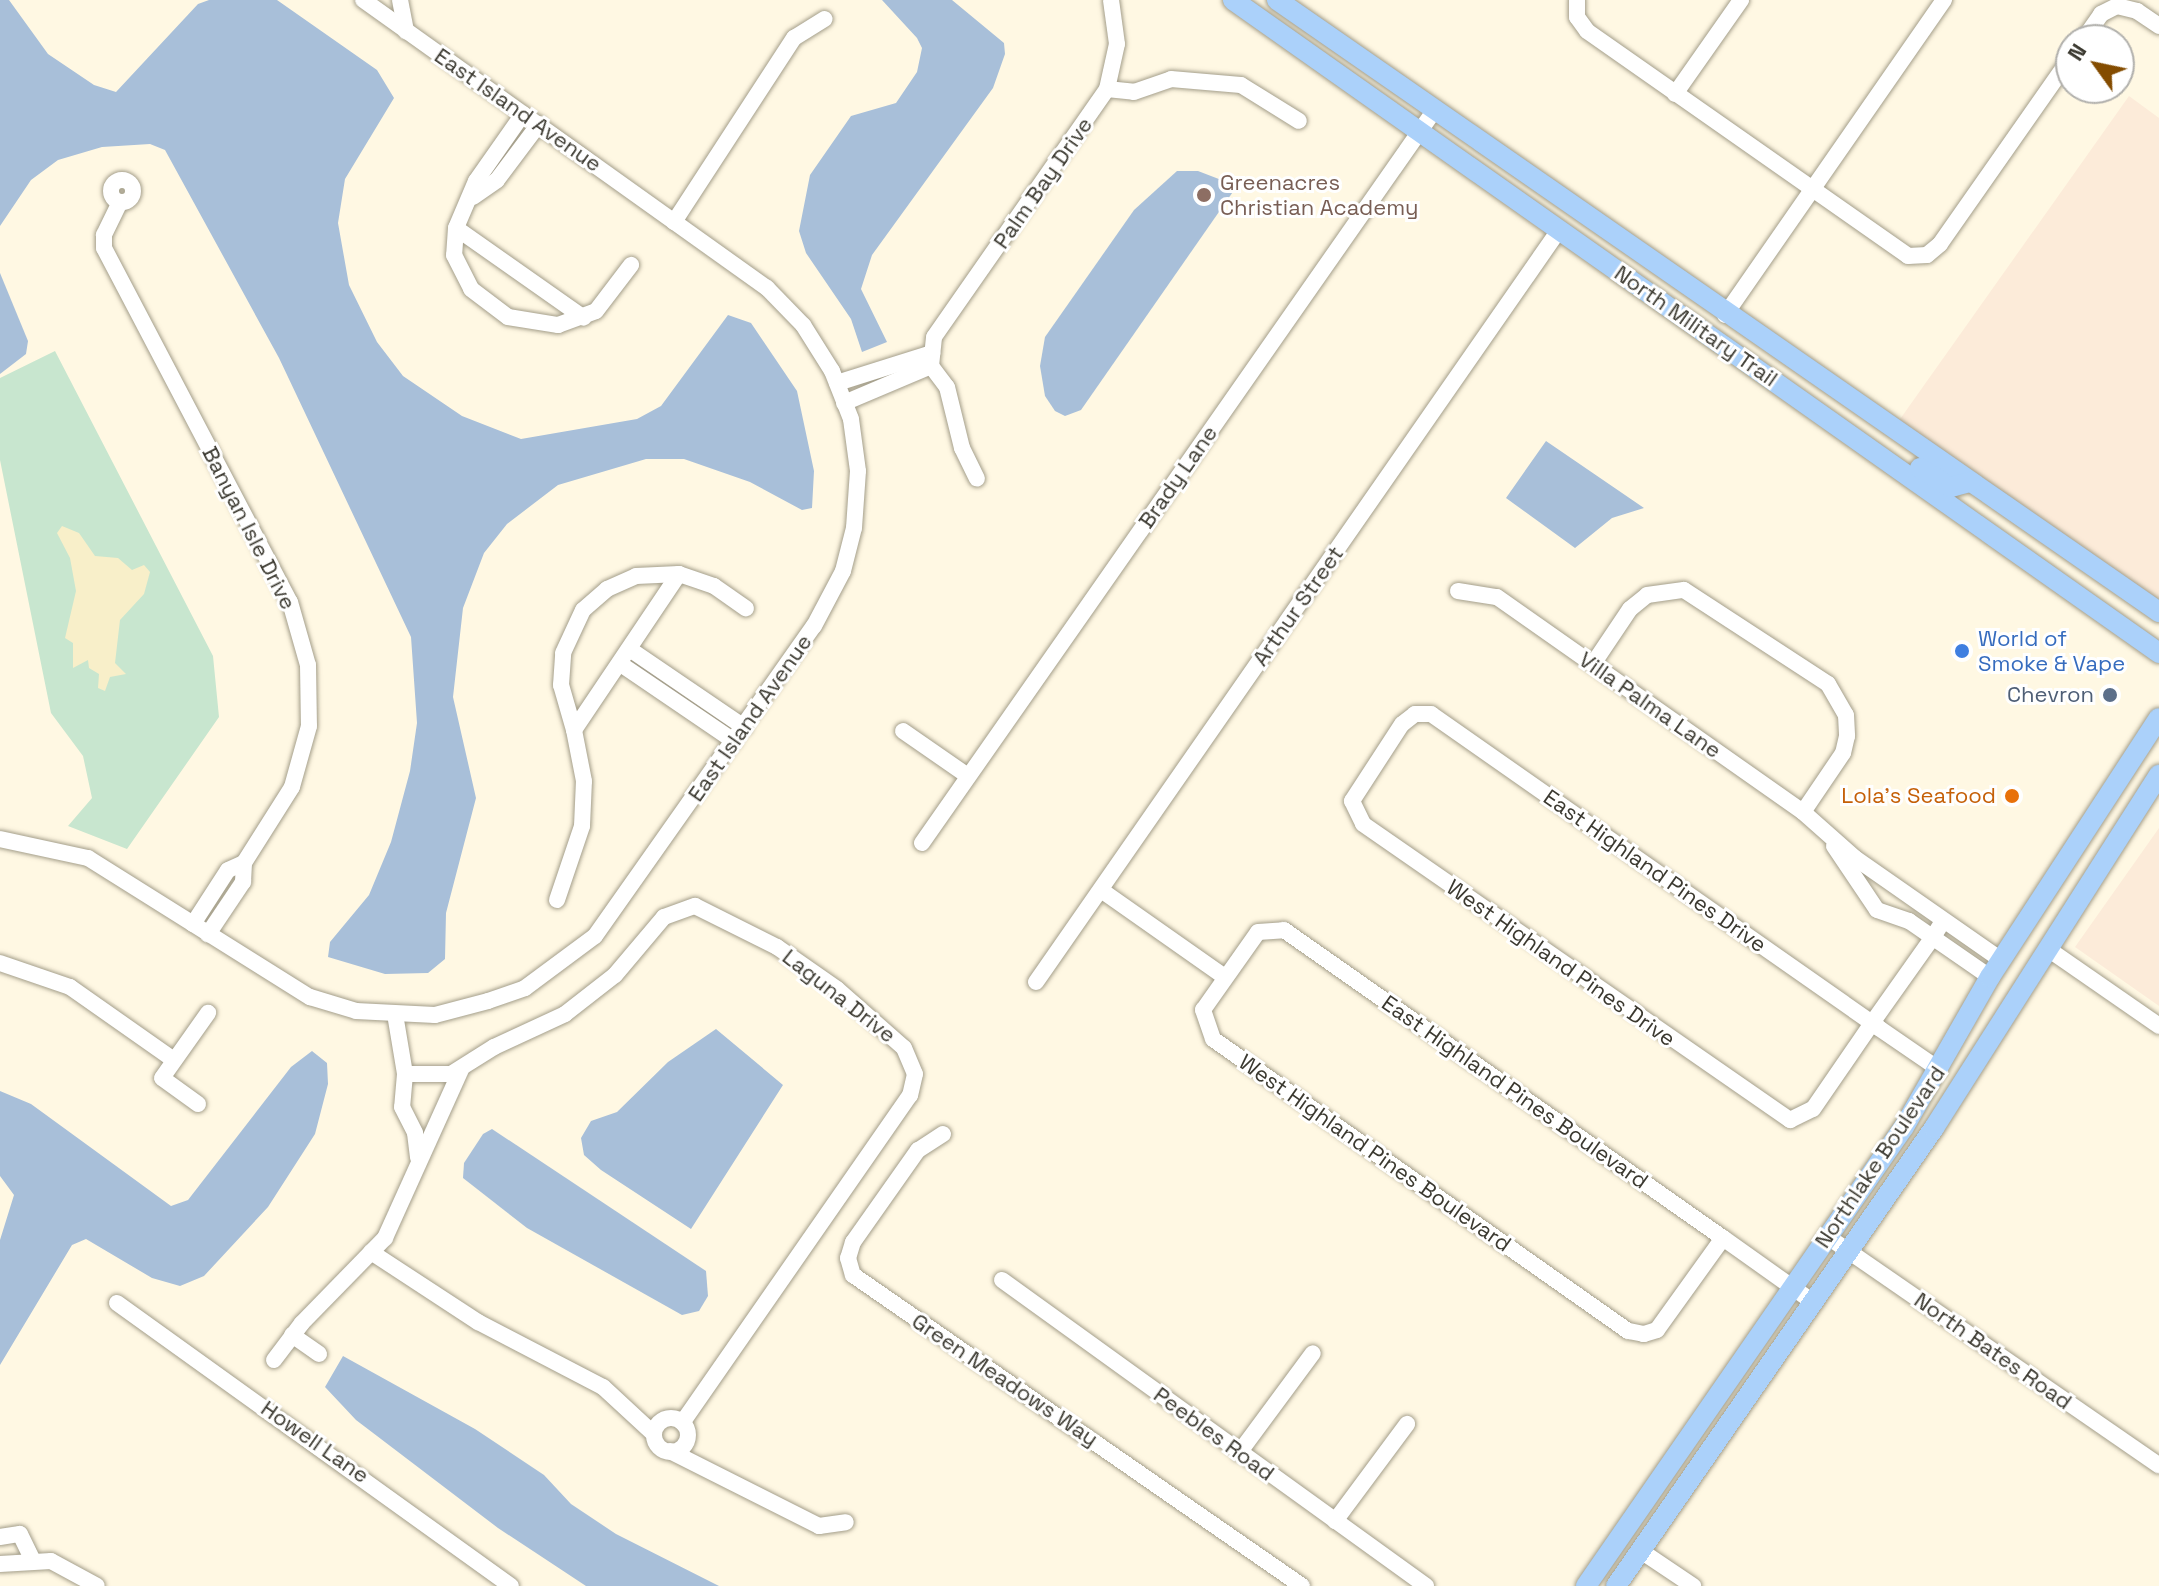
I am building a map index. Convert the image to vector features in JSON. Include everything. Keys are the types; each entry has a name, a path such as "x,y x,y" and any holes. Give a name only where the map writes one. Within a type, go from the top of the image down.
{"main road":[{"name":"North Military Trail","path":"1277,0 1858,408 2159,612"},
{"name":"North Military Trail","path":"1236,1 2159,653"},
{"path":"1596,256 1617,258 1696,313 1725,315"},
{"path":"1703,331 1733,335 1834,404 1858,408"},
{"path":"1819,413 1860,428 1951,487 1970,482"},
{"name":"Northlake Boulevard","path":"1586,1586 1940,1070 1995,969 2159,718"},
{"name":"Northlake Boulevard","path":"1616,1586 1934,1128 2159,775"}],"street":[{"name":"East Island Avenue","path":"0,839 88,858 310,997 356,1011 435,1015 488,1001 525,988 595,936 814,626 843,571 854,528 858,471 837,383 803,325 767,288 363,0"},
{"path":"384,15 397,0"},
{"path":"397,0 406,31"},
{"name":"Palm Bay Drive","path":"931,360 934,337 1107,89 1117,44 1111,0"},
{"path":"1577,0 1577,17 1587,31 1900,252 1927,255 1940,244 2055,80"},
{"path":"1675,94 1741,0"},
{"path":"1725,315 1944,0"},
{"path":"2094,24 2101,14 2117,6 2137,11 2159,26"},
{"path":"674,222 794,38 824,19"},
{"path":"1107,89 1134,92 1171,79 1241,85 1299,121"},
{"name":"Brady Lane","path":"922,843 1434,111"},
{"path":"523,114 476,181 473,197 456,228 456,263 471,289 494,310 538,325 584,318 607,300 631,265"},
{"path":"473,197 497,180 539,124"},
{"name":"Banyan Isle Drive","path":"120,202 104,235 104,248 290,602 308,665 309,726 292,787 244,863 243,882 208,934"},
{"path":"456,228 584,318"},
{"name":"Arthur Street","path":"1036,982 1559,230"},
{"path":"837,383 931,360"},
{"path":"844,403 931,360"},
{"path":"931,360 947,387 962,448 977,479"},
{"path":"557,900 578,848 584,803 574,730 561,669 574,623 594,598 621,581 652,573 679,574 714,586 746,608"},
{"path":"574,730 622,665 679,574"},
{"path":"1593,664 1630,609 1647,595 1684,590 1700,595 1828,684 1846,715 1847,736 1843,753 1803,812"},
{"name":"Villa Palma Lane","path":"1458,591 1497,597 1593,664 1803,812 1832,841 1943,921 1995,969"},
{"path":"631,650 739,734"},
{"path":"622,665 739,734"},
{"name":"East Highland Pines Drive","path":"1379,756 1408,718 1431,714 1940,1070"},
{"path":"903,731 968,776"},
{"name":"West Highland Pines Drive","path":"1379,756 1352,801 1363,824 1782,1118 1806,1115 1872,1023"},
{"name":"Villa Palma Lane","path":"1832,841 1877,910 1909,921 1995,969"},
{"name":"Banyan Isle Drive","path":"193,924 228,870 244,863"},
{"path":"1101,890 1225,977"},
{"name":"Laguna Drive","path":"405,1074 439,1077 462,1069 591,996 637,953 664,917 695,906 777,947 837,989 909,1055 915,1074 910,1095 682,1423"},
{"path":"1872,1023 1943,921"},
{"name":"East Highland Pines Boulevard","path":"1225,977 1258,932 1284,930 1813,1302"},
{"path":"2048,949 2159,1026"},
{"path":"0,963 70,987 174,1060"},
{"name":"West Highland Pines Boulevard","path":"1225,977 1203,1010 1213,1039 1636,1334 1657,1330 1723,1238"},
{"path":"198,1104 162,1078 208,1013"},
{"path":"395,1014 405,1074 401,1099 415,1133 418,1163"},
{"path":"274,1360 292,1335 371,1252 394,1223 462,1069"},
{"name":"Green Meadows Way","path":"943,1134 918,1150 853,1242 848,1258 853,1275 1302,1586"},
{"name":"North Bates Road","path":"1828,1237 2159,1465"},
{"path":"371,1252 478,1322 603,1387 654,1434 657,1444 819,1526 846,1522"},
{"name":"Peebles Road","path":"1002,1280 1426,1586"},
{"name":"Howell Lane","path":"117,1303 511,1586"},
{"path":"292,1335 319,1354"},
{"path":"1239,1453 1313,1353"},
{"path":"654,1434 662,1420 682,1423 686,1442 670,1451"},
{"path":"1335,1521 1407,1424"},
{"path":"0,1537 20,1534 32,1559"},
{"path":"1641,1551 1693,1586"},
{"path":"0,1564 32,1559 60,1564 97,1586"}],"shaded area":[{"path":"2135,100 2159,118 2159,601 1898,422 2123,104 2135,104"},
{"path":"2159,828 2159,1006 2075,947"}],"green space":[{"path":"55,351 213,656 219,717 127,849 68,826 92,798 83,756 51,713 0,460 0,378"}],"sand":[{"path":"62,526 79,533 95,556 118,558 132,570 144,565 150,572 144,594 120,620 115,663 126,674 110,677 105,691 98,688 99,674 89,668 88,660 73,668 73,643 65,638 76,591 70,558 57,533"}],"water":[{"path":"0,0 9,0 48,54 94,85 116,92 198,4 209,0 277,0 377,70 394,98 345,179 338,223 349,285 377,342 403,376 462,416 521,439 637,419 661,406 728,315 751,323 797,391 814,471 812,508 802,510 750,482 684,459 646,459 558,485 507,524 484,553 463,608 453,697 476,798 446,913 445,959 428,973 385,974 328,957 330,942 369,895 391,842 410,771 417,723 411,637 279,358 165,150 150,144 102,147 58,160 31,180 0,226"},
{"path":"882,0 952,0 1004,43 1005,54 993,88 872,255 861,289 887,342 862,352 851,319 806,253 799,231 810,175 851,116 896,103 917,72 922,48 917,38"},
{"path":"1177,171 1198,171 1237,186 1081,410 1065,416 1055,411 1045,396 1040,366 1045,337 1134,210"},
{"path":"0,273 28,341 26,354 0,374"},
{"path":"1546,441 1644,508 1612,518 1575,548 1506,498"},
{"path":"716,1029 783,1085 691,1229 601,1170 584,1155 581,1138 591,1121 617,1112 668,1062"},
{"path":"312,1051 327,1063 328,1084 315,1134 268,1207 204,1276 180,1286 152,1278 86,1239 72,1245 0,1365 0,1240 14,1195 0,1176 0,1091 31,1104 171,1206 188,1200 291,1067"},
{"path":"492,1129 706,1271 708,1296 699,1311 682,1315 527,1228 463,1178 464,1163 483,1134"},
{"path":"343,1356 475,1429 544,1475 571,1504 616,1534 719,1586 586,1586 498,1528 356,1420 325,1387"}],"place":[{"name":"Greenacres Christian Academy","path":"1204,195"},
{"name":"World of Smoke & Vape","path":"1962,651"},
{"name":"Chevron","path":"2110,695"},
{"name":"Lola's Seafood","path":"2012,796"}]}
